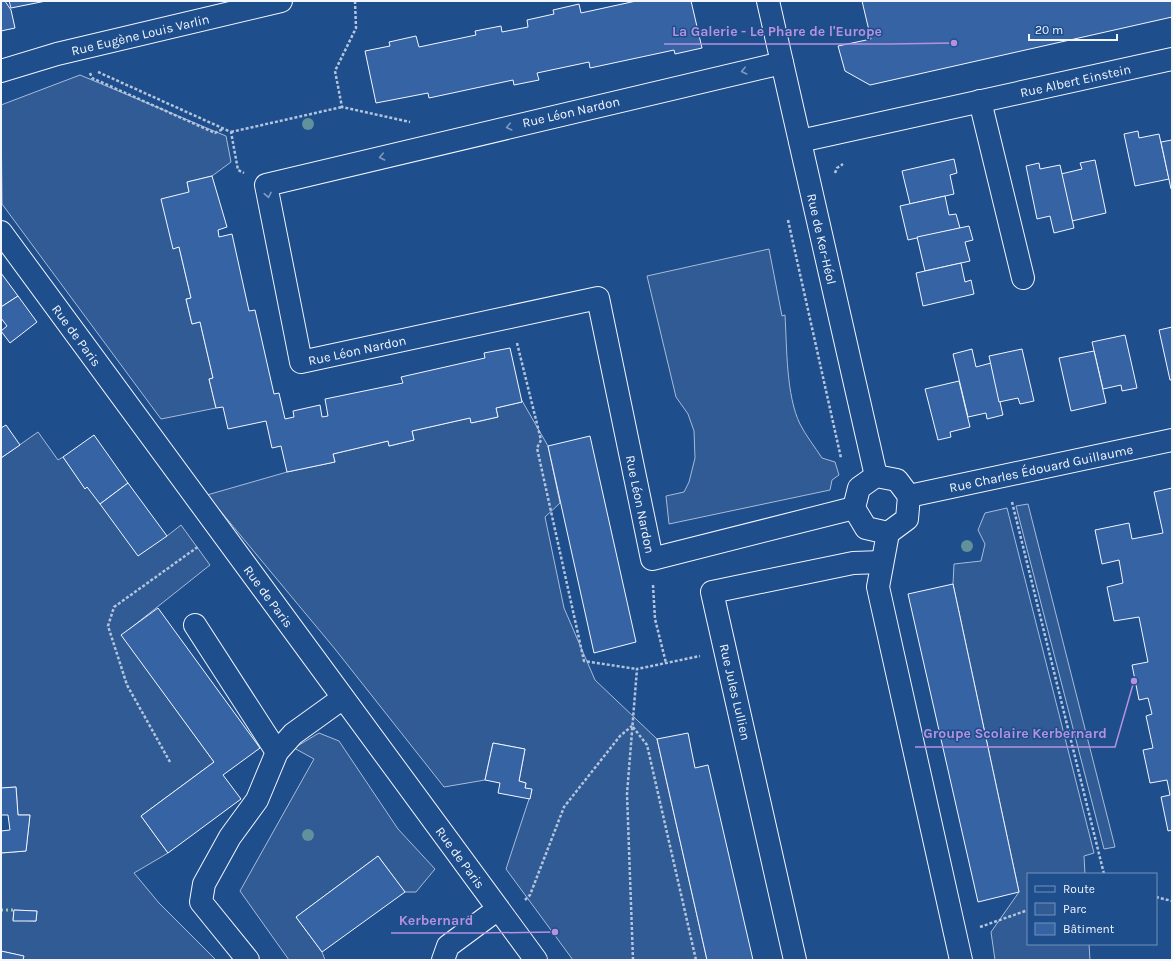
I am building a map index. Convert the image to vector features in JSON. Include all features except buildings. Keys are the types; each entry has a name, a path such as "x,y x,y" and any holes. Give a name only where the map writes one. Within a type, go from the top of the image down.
{"street":[{"name":"Rue Eugène Louis Varlin","path":"1,70 57,54 281,1"},
{"name":"Rue de Ker-Héol","path":"768,1 876,476"},
{"name":"Rue Albert Einstein","path":"800,141 1172,59"},
{"name":"Rue Léon Nardon","path":"782,63 266,185 301,362 598,298 652,559 854,508"},
{"path":"980,101 1023,278"},
{"name":"Rue de Paris","path":"1,232 536,960"},
{"name":"Rue Charles Édouard Guillaume","path":"909,496 1172,440"},
{"path":"888,533 866,528 854,508 859,488 876,476 897,480 909,496 907,519 888,533 878,586 961,960"},
{"name":"Rue Jules Lullien","path":"795,960 712,592 853,563 882,562"},
{"path":"195,625 277,752"},
{"path":"248,960 201,902 204,884 230,837 257,800 277,752 293,734 343,698"},
{"path":"443,960 448,946 502,914"}],"path":[{"path":"342,107 335,71 356,28 355,1"},
{"path":"95,70 231,132 342,107 414,123 429,146"},
{"path":"92,78 215,133 224,129"},
{"path":"231,132 238,170 266,185"},
{"path":"788,216 841,458"},
{"path":"511,317 541,440 537,448 584,661 637,669 726,650"},
{"path":"1010,495 1104,873"},
{"path":"170,762 127,685 108,626 114,607 220,530"},
{"path":"652,559 655,619 666,663"},
{"path":"633,960 627,794 637,669"},
{"path":"502,914 530,895 564,808 620,736 632,726"},
{"path":"632,726 647,745 696,960"},
{"path":"1157,897 1172,901"},
{"path":"955,935 1027,910"}],"green space":[{"path":"80,75 226,136 231,162 212,176 187,182 189,192 174,248 179,247 191,298 186,299 192,324 200,322 213,378 209,379 216,408 161,419 2,204 1,105"},
{"path":"769,249 782,316 785,315 788,371 795,412 802,428 822,458 835,462 839,475 832,480 830,490 669,524 666,496 684,492 689,482 695,458 694,431 688,414 676,397 647,276"},
{"path":"521,399 548,446 560,503 545,517 564,608 595,680 657,739 707,960 573,960 506,869 532,790 525,788 526,783 519,781 525,749 493,743 485,780 444,787 335,649 207,495 287,472 335,462 333,454 388,441 389,446 414,440 412,431 470,418 472,423 498,417 496,408 522,402"},
{"path":"38,432 58,460 63,457 85,488 87,487 167,536 181,525 210,565 122,635 214,762 141,816 168,853 134,873 159,903 216,960 23,960 23,956 1,951 1,853 26,851 30,815 18,815 16,787 1,788 1,458","holes":["14,910 37,911 36,921 13,920"]},
{"path":"1028,504 1115,847 1104,849 1016,506"},
{"path":"1007,508 1094,853 1084,856 1085,873 1027,873 1027,945 1089,945 1090,960 995,960 991,932 1019,892 953,584 954,564 981,561 985,544 978,530 985,513"},
{"path":"319,733 339,741 398,829 435,869 416,892 405,892 378,856 296,917 322,952 325,960 289,960 240,891 314,759 294,748"}],"hedge":[{"path":"1,910 14,910"}],"place":[{"name":"La Galerie - Le Phare de l'Europe","path":"954,43"},
{"name":"Groupe Scolaire Kerbernard","path":"1134,681"},
{"name":"Kerbernard","path":"555,932"}]}
